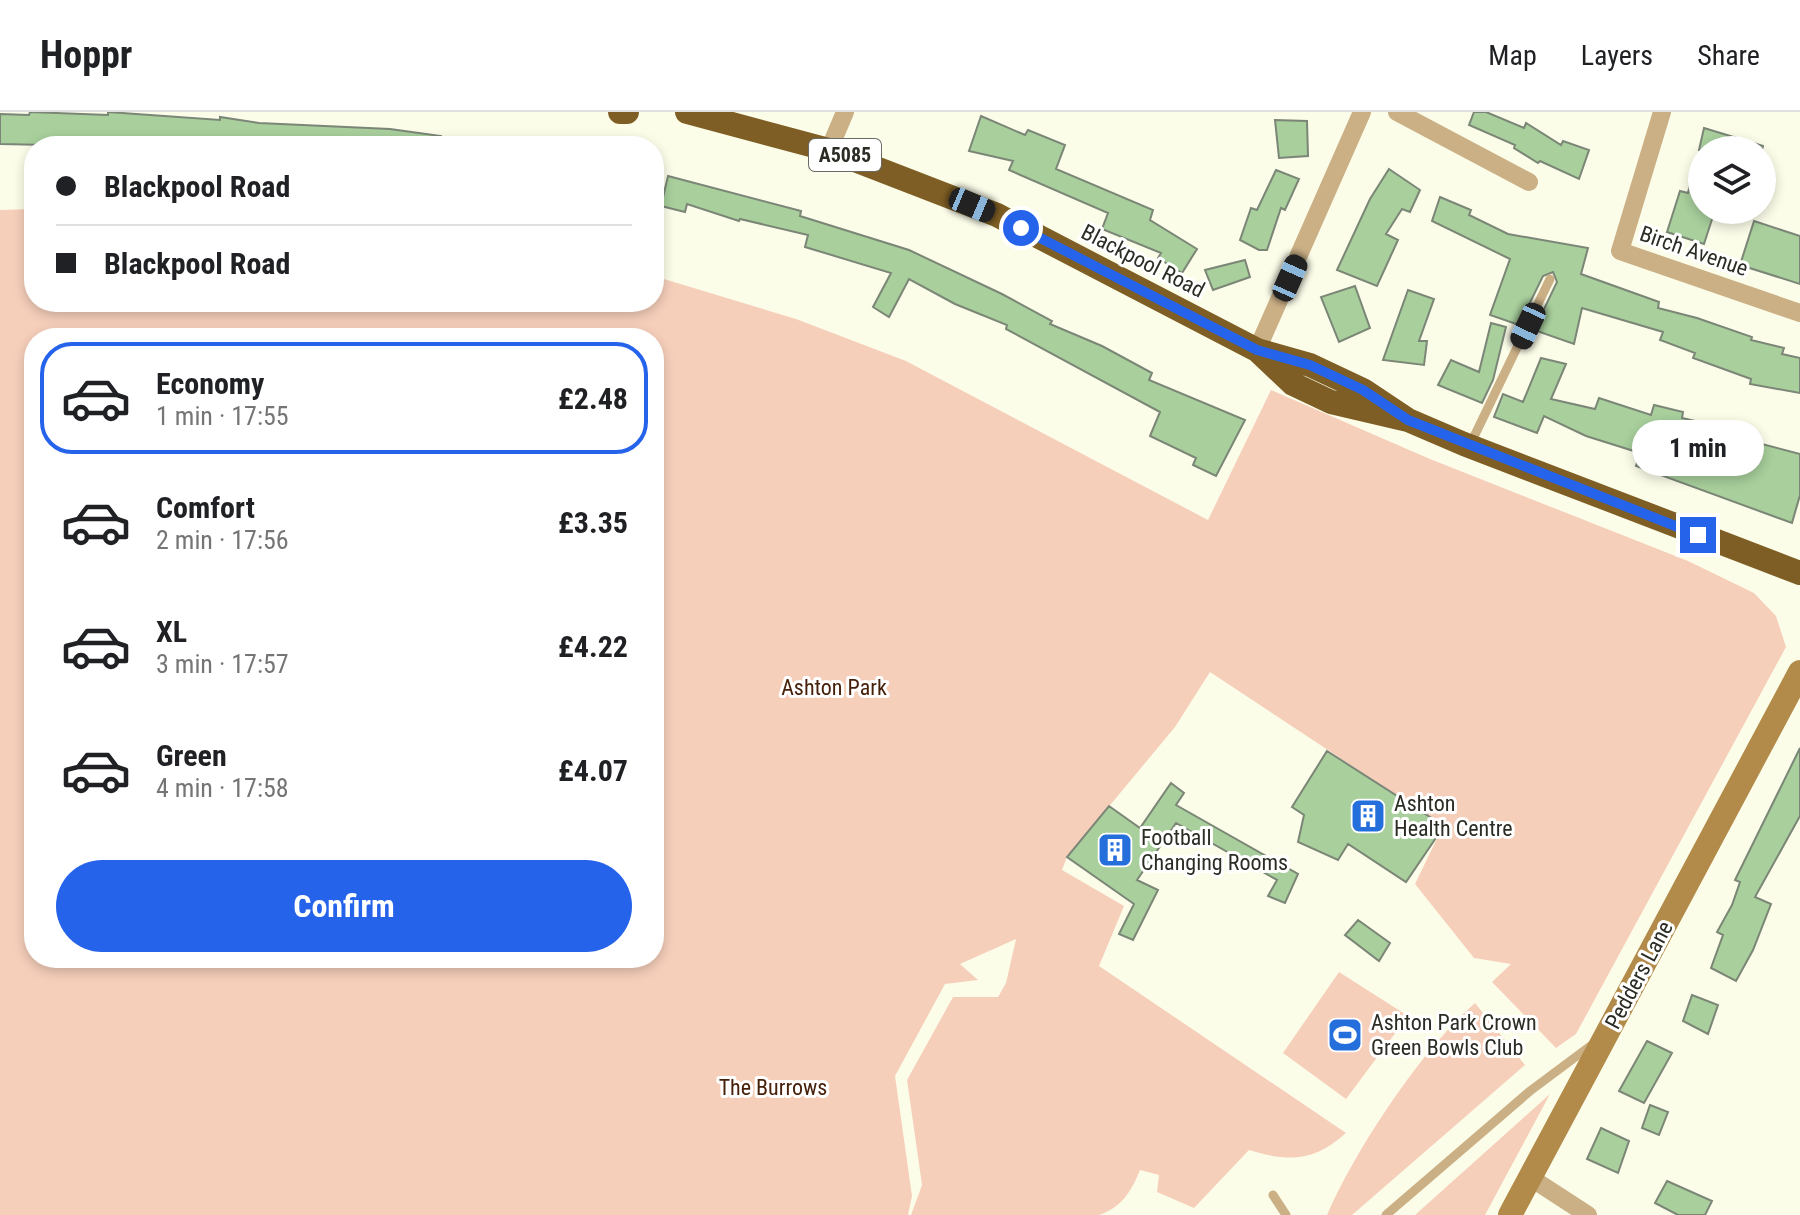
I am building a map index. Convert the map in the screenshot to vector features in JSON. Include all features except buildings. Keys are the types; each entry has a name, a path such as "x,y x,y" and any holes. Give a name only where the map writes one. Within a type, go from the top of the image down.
{"highway":[{"path":"620,112 627,112"},
{"name":"Blackpool Road","path":"687,112 829,150 997,215 1257,350 1293,384 1331,402 1408,420 1800,573"}],"street":[{"path":"829,150 845,112"},
{"path":"1257,350 1362,112"},
{"path":"1397,112 1529,182"},
{"name":"Birch Avenue","path":"1662,112 1620,251 1800,313"},
{"name":"Pedders Lane","path":"1510,1215 1800,672"},
{"name":"Pedders Lane","path":"1767,735 1800,712"},
{"path":"1531,1178 1588,1215"}],"lane":[{"path":"1469,446 1550,279"},
{"path":"1386,1215 1530,1091 1608,1032"},
{"path":"1273,1195 1286,1215"}],"green space":[{"name":"Ashton Park","path":"24,209 24,312 664,312 664,279 796,319 906,361 1208,520 1271,390 1430,459 1688,561 1754,593 1776,616 1786,647 1576,1034 1556,1048 1492,982 1511,964 1474,958 1415,884 1443,826 1210,672 1175,727 1067,857 1062,870 1124,906 1099,966 1346,1133 1323,1150 1300,1157 1288,1158 1249,1150 1194,1208 1157,1192 1159,1175 1140,1170 1125,1198 1099,1215 911,1215 922,1185 907,1080 953,997 998,997 1006,983 1016,939 960,964 978,980 945,984 895,1076 912,1196 908,1215 0,1215 0,210"},
{"name":"Ashton Park Crown Green Bowls Club","path":"1339,972 1408,1016 1346,1099 1283,1053"},
{"path":"1475,1003 1525,1065 1352,1215 1327,1215 1354,1161 1412,1073 1433,1046"},
{"path":"1550,1094 1485,1215 1415,1215"}],"place":[{"name":"Ashton Health Centre","path":"1368,816"},
{"name":"Football Changing Rooms","path":"1115,850"},
{"name":"Ashton Park Crown Green Bowls Club","path":"1345,1035"}],"route":[{"path":"1021,228 1257,350 1288,356 1363,390 1408,420 1698,535"}],"park label":[{"name":"The Burrows","path":"773,1087"}]}
